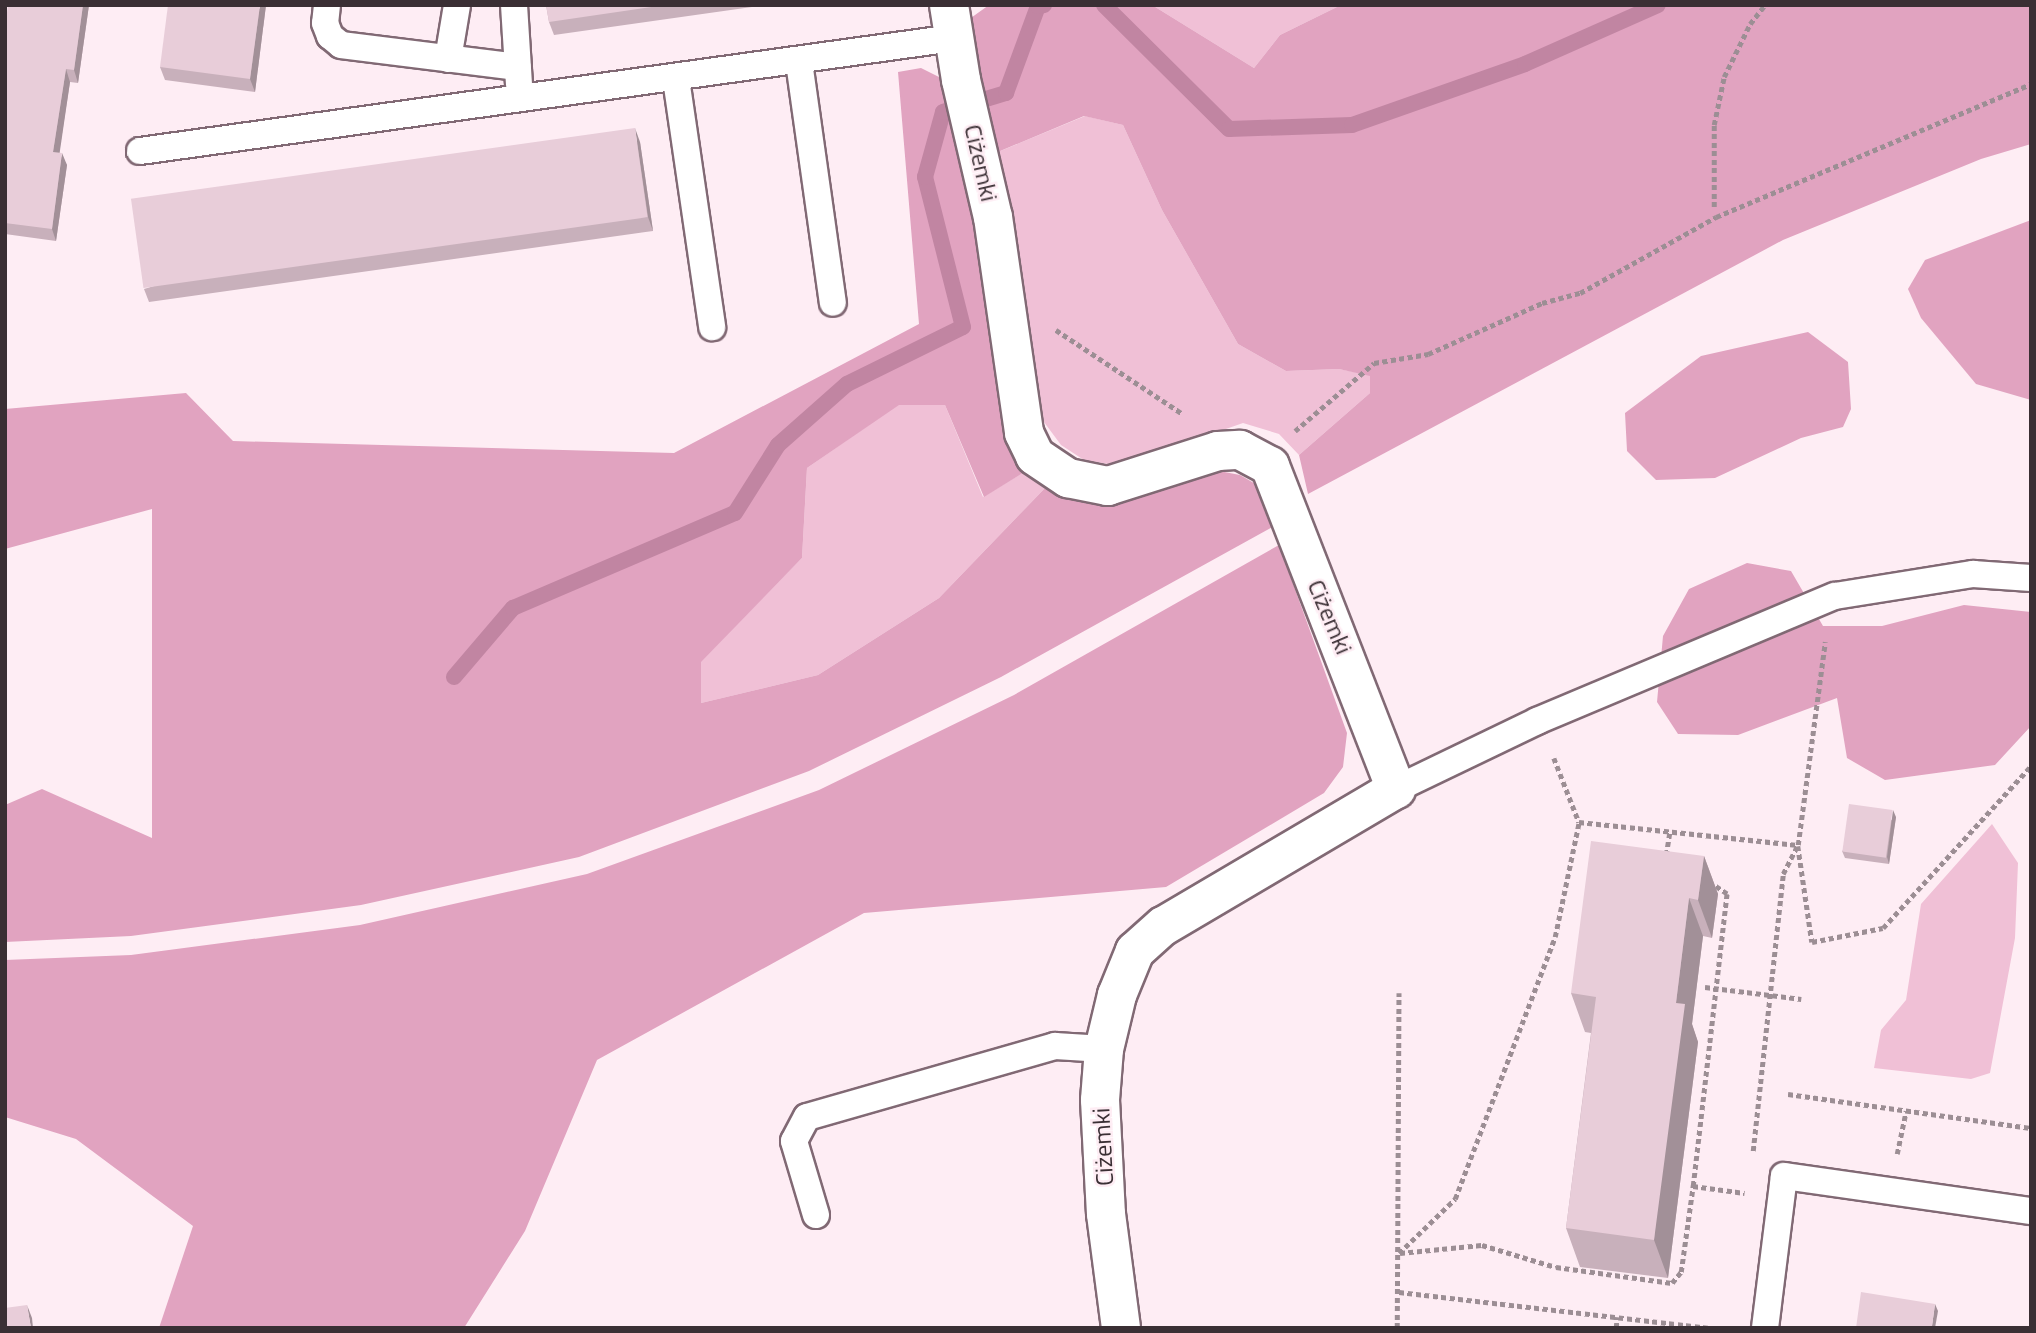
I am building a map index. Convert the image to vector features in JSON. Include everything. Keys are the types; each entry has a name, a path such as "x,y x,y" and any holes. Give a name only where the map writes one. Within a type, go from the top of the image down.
{"street":[{"name":"Ciżemki","path":"951,22 961,80 993,217 1024,433 1035,456 1050,467 1087,485 1108,486 1218,452 1255,458 1396,789 1154,934 1135,951 1117,995 1104,1049 1101,1153 1121,1328"}],"lane":[{"path":"327,5 325,23 330,36 341,45 518,67"},
{"path":"449,59 457,5"},
{"path":"514,5 520,100"},
{"path":"139,151 799,62 951,22"},
{"path":"799,62 833,303"},
{"path":"676,79 712,327"},
{"path":"1396,789 1536,721 1835,596 1973,574 2031,578"},
{"path":"816,1215 794,1141 807,1117 1055,1046 1104,1049"},
{"path":"1765,1328 1784,1176 2031,1211"}],"path":[{"path":"1714,207 1714,125 1724,77 1750,24 1765,5"},
{"path":"1003,296 1255,458 1298,428 1374,363 1428,354 1542,303 1580,293 1716,217 2031,84"},
{"path":"1825,637 1798,845 1812,942 1883,928 2031,766"},
{"path":"1399,1253 1455,1199 1555,937 1579,822 1555,758"},
{"path":"1579,822 1798,845"},
{"path":"1664,865 1670,831"},
{"path":"1753,1154 1783,874 1798,845"},
{"path":"1399,1253 1482,1245 1556,1267 1672,1283 1681,1272 1727,894 1719,885 1707,884"},
{"path":"1705,987 1801,999"},
{"path":"1397,1328 1399,993"},
{"path":"1788,1094 2031,1128"},
{"path":"1896,1161 1906,1111"},
{"path":"1747,1207 1750,1180"},
{"path":"1693,1186 1749,1193"},
{"path":"1399,1292 1710,1328"},
{"path":"1615,1328 1617,1317"}],"shaded area":[{"path":"989,5 1152,5 1254,68 1280,35 1341,5 2031,5 2031,144 1981,159 1783,240 1308,494 1299,455 1370,393 1370,376 1339,369 1286,371 1238,344 1162,210 1123,125 1084,116 993,154 968,20"},
{"path":"1152,5 1341,5 1280,35 1254,68"},
{"path":"921,68 949,82 978,221 996,371 1013,442 1026,471 984,497 945,405 899,405 807,468 802,558 701,662 701,703 818,675 939,598 1046,487 1214,470 1240,475 1259,486 1276,525 1001,677 809,771 579,857 361,905 131,936 5,942 5,805 42,789 152,838 152,509 5,549 5,409 186,393 233,441 674,453 919,324 898,72"},
{"path":"1085,116 1123,125 1162,210 1238,344 1286,371 1339,369 1370,375 1370,393 1299,455 1279,434 1243,423 1120,466 1084,460 1061,445 1041,418 993,154"},
{"path":"2031,220 2031,400 1976,384 1921,318 1908,289 1925,260"},
{"path":"1808,332 1848,362 1851,409 1843,427 1801,438 1715,478 1656,480 1627,451 1625,413 1701,356"},
{"path":"899,404 945,405 983,497 1026,471 1046,487 939,598 818,675 701,703 700,662 802,558 807,468"},
{"path":"1279,545 1347,733 1343,767 1324,793 1166,887 864,913 597,1060 525,1231 464,1328 159,1328 193,1226 76,1139 5,1117 5,960 131,955 360,925 587,874 819,790 1014,695"},
{"path":"1747,563 1791,571 1823,626 1882,626 1964,605 2031,612 2031,726 1995,765 1885,780 1847,758 1837,698 1738,735 1678,734 1657,702 1663,636 1689,589"},
{"path":"1992,824 2018,863 2015,938 1990,1073 1971,1079 1874,1068 1881,1030 1906,1000 1921,904"}],"building":[{"path":"8,5 83,5 74,70 66,69 53,152 62,153 52,229 5,223 5,26"},
{"path":"168,5 260,5 250,79 160,67"},
{"path":"546,5 665,5 549,22"},
{"path":"635,128 648,217 143,288 131,199"},
{"path":"1849,804 1893,810 1886,858 1842,852"},
{"path":"1591,841 1704,856 1698,900 1689,898 1676,1003 1685,1004 1654,1240 1566,1228 1596,997 1571,993"},
{"path":"1861,1292 1935,1304 1932,1326 1944,1328 1856,1328"},
{"path":"27,1305 31,1328 5,1328 5,1308"}],"waterway":[{"path":"454,677 513,608 735,513 778,445 847,384 963,327 925,177 943,112 1006,93 1038,6 1044,5"},
{"path":"1104,5 1229,129 1352,125 1525,64 1658,5"}]}
